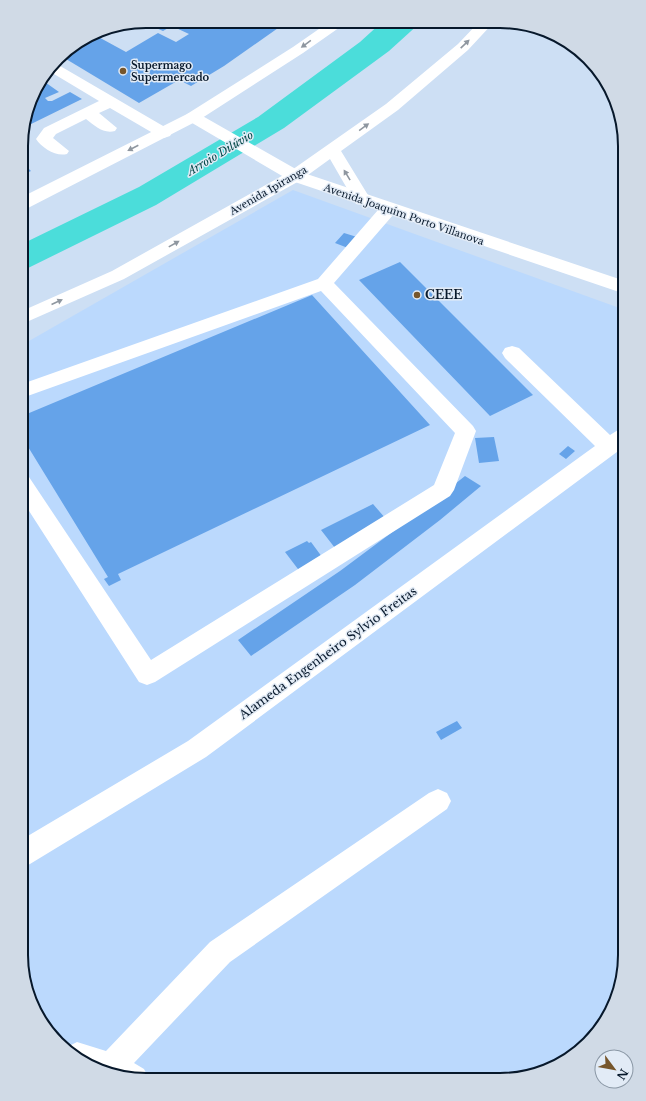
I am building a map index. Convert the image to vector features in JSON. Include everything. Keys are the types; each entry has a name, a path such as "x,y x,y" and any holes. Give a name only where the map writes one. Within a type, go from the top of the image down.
{"main road":[{"path":"28,201 193,118 329,28"},
{"name":"Avenida Ipiranga","path":"28,315 118,274 295,176 392,107 463,47 481,28"},
{"path":"56,69 164,132"},
{"path":"61,151 44,139 50,131 111,102"},
{"path":"88,113 109,128"},
{"name":"Avenida Joaquim Porto Villanova","path":"193,118 295,176 388,209 618,286"},
{"path":"333,150 362,200"},
{"path":"28,389 324,283 388,209"},
{"path":"28,492 146,675 443,490 466,432 324,283"},
{"path":"512,353 617,441"},
{"name":"Alameda Engenheiro Sylvio Freitas","path":"28,851 197,748 617,441"},
{"path":"124,1071 220,952 438,801"}],"shaded area":[{"name":"CEEE","path":"293,190 618,307 618,963 614,986 602,1014 594,1027 572,1049 538,1067 523,1071 500,1073 146,1073 115,1069 101,1064 74,1049 52,1027 34,993 28,963 28,342"}],"water":[{"name":"Arroio Dilúvio","path":"375,28 414,28 389,51 284,128 156,205 28,268 28,241 139,187 258,117 360,42"}],"building":[{"path":"156,28 168,28 163,31"},
{"path":"176,28 278,28 224,66 191,86 179,80 139,103 66,59 74,52 100,38 126,52 158,33 176,42 189,34"},
{"path":"46,83 59,92 45,98 48,101 52,101 70,92 82,99 30,124 34,108"},
{"path":"344,233 357,237 348,248 335,243"},
{"path":"400,262 533,395 490,416 359,280"},
{"path":"312,295 430,425 118,574 121,580 109,586 104,579 108,577 28,447 28,413"},
{"path":"494,437 499,461 479,463 475,438"},
{"path":"568,446 575,451 566,459 559,454"},
{"path":"465,476 481,486 440,520 355,585 251,656 238,640 340,571"},
{"path":"373,504 386,519 335,548 321,530"},
{"path":"307,541 309,543 311,542 325,561 301,573 285,552"},
{"path":"457,721 462,728 441,740 436,732"}],"place":[{"name":"Supermago Supermercado","path":"123,71"},
{"name":"CEEE","path":"417,295"}]}
